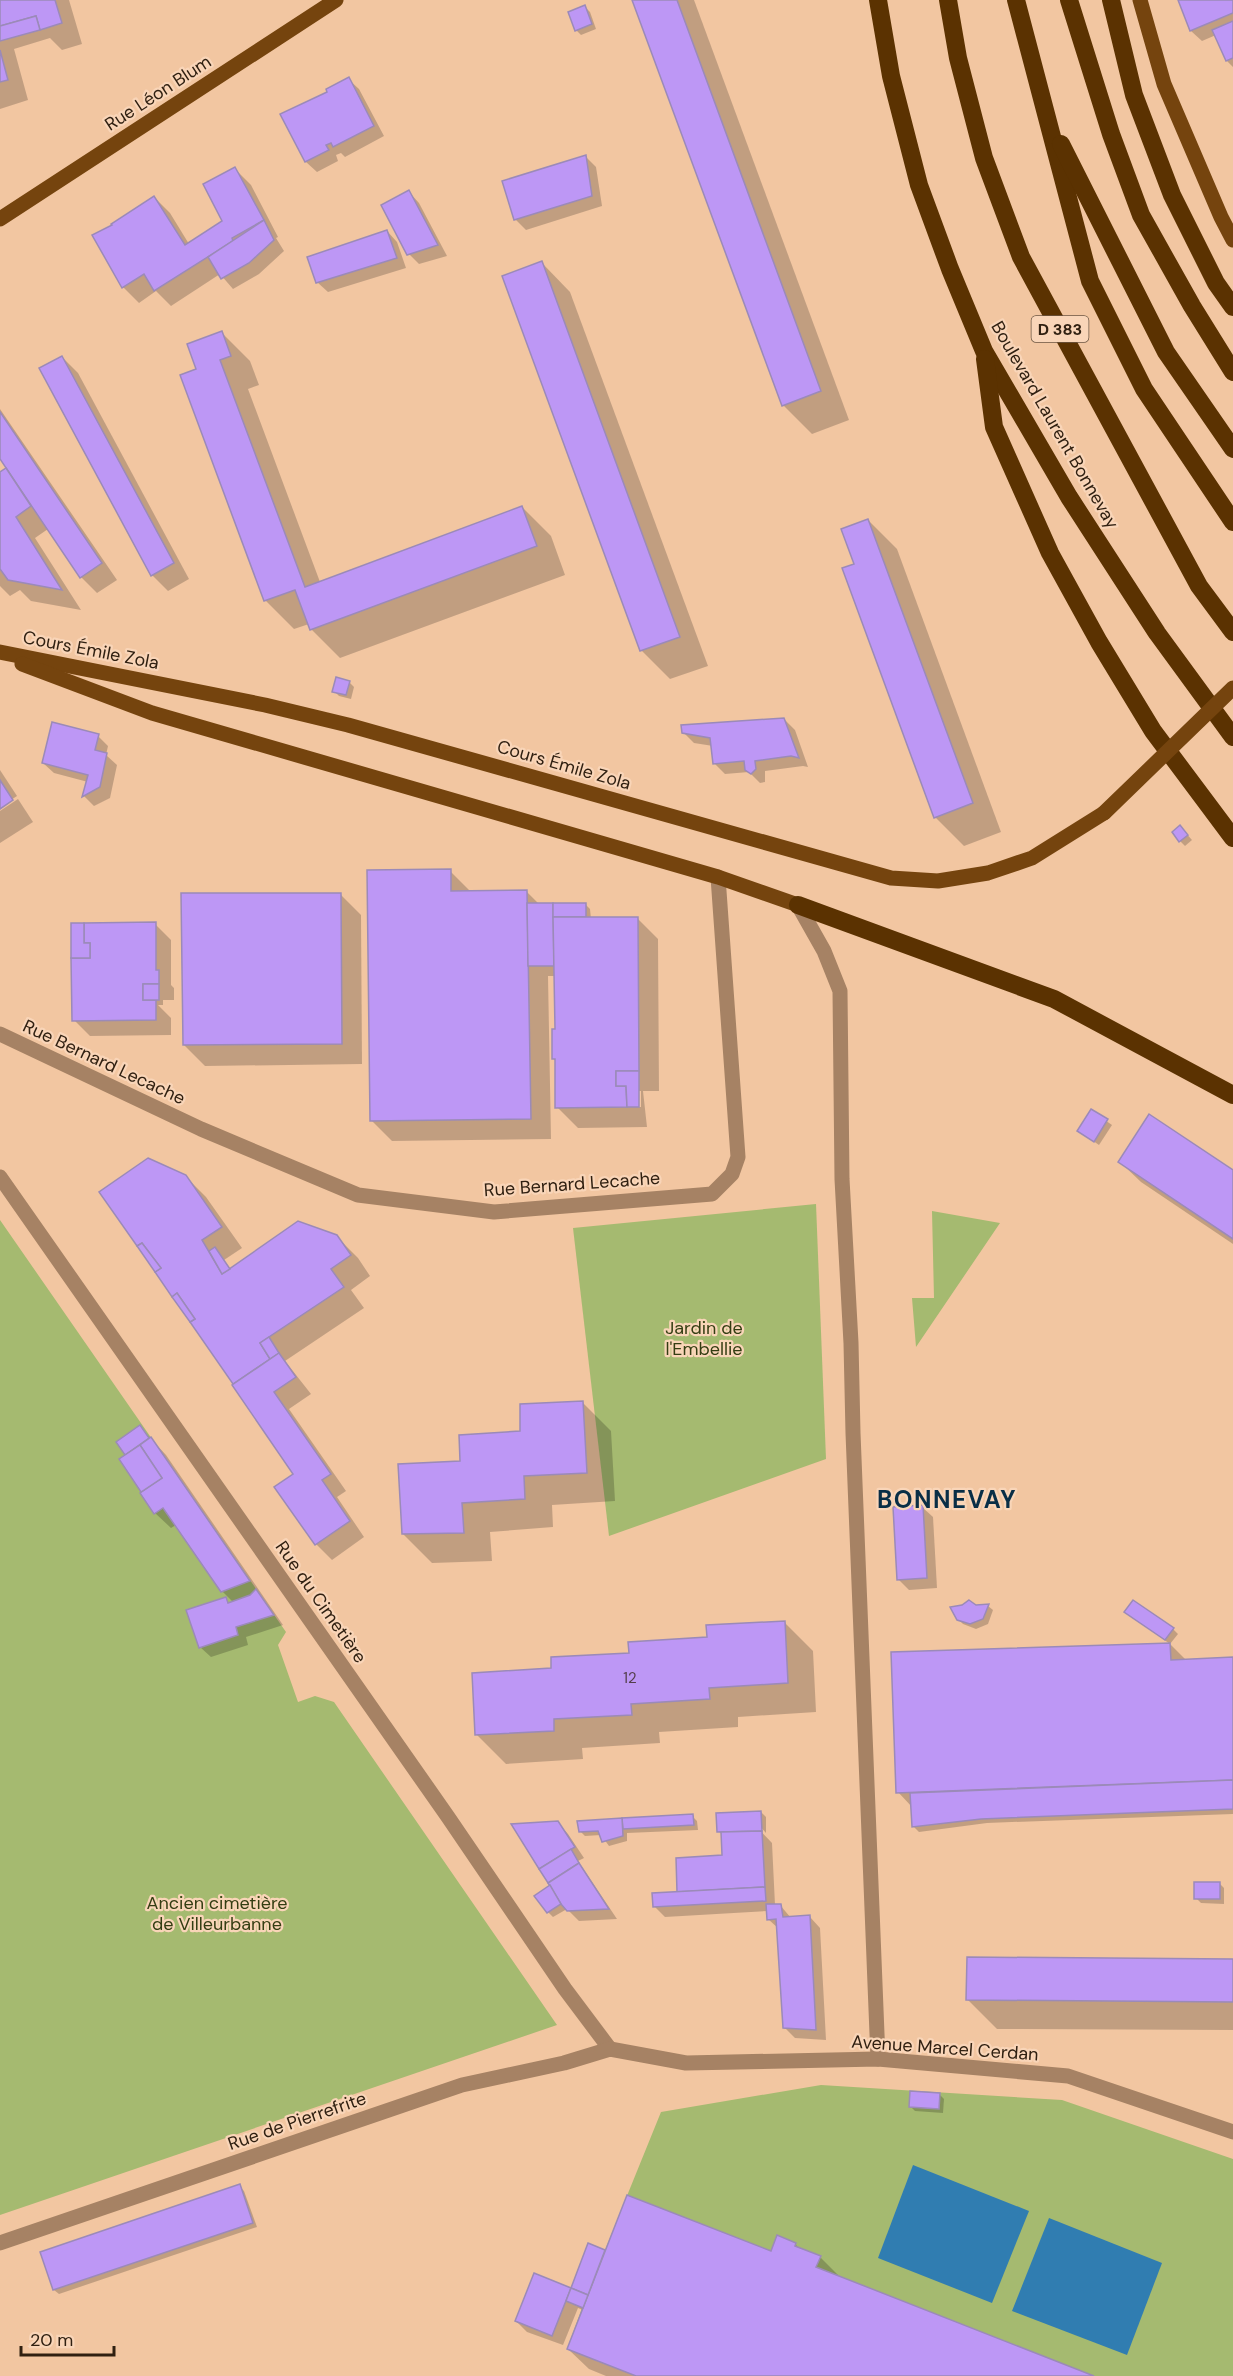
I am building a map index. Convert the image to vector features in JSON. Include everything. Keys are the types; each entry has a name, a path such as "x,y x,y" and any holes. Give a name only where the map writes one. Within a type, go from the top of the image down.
{"highway":[{"name":"Boulevard Laurent Bonnevay","path":"878,0 891,76 919,185 984,351 1069,497 1157,633 1233,737"},
{"name":"D 383","path":"948,0 958,58 984,158 1021,257 1199,586 1233,632"},
{"path":"1016,0 1090,281 1144,389 1233,522"},
{"path":"1069,0 1111,134 1141,215 1192,306 1233,372"},
{"path":"1111,0 1134,95 1172,195 1216,283 1233,307"},
{"path":"1044,108 1166,352 1233,449"},
{"path":"984,351 994,427 1050,553 1099,642 1153,730 1233,838"},
{"path":"798,904 1054,999 1233,1095"}],"main road":[{"name":"Rue Léon Blum","path":"0,219 336,0"},
{"path":"1140,0 1164,84 1233,240"},
{"name":"Cours Émile Zola","path":"0,654 265,705 348,725 891,878 938,881 988,873 1032,858 1104,813 1233,688"},
{"name":"Cours Émile Zola","path":"0,654 152,713 718,877 798,904"}],"street":[{"path":"1221,217 1233,232"},
{"name":"Rue Bernard Lecache","path":"0,1034 201,1129 358,1195 494,1212 712,1194 732,1174 738,1157 718,877"},
{"path":"798,904 824,951 840,990 842,1179 851,1343 878,2059"},
{"name":"Rue du Cimetière","path":"0,1177 434,1797 565,1989 610,2049"},
{"name":"Avenue Marcel Cerdan","path":"610,2049 686,2062 878,2059 1068,2076 1233,2132"},
{"name":"Rue de Pierrefrite","path":"0,2243 462,2085 564,2063 610,2049"}],"green space":[{"name":"Jardin de l'Embellie","path":"816,1204 826,1459 609,1536 573,1228"},
{"path":"932,1211 1000,1223 916,1347 912,1298 934,1298"},
{"name":"Ancien cimetière de Villeurbanne","path":"0,1220 286,1632 278,1645 298,1702 315,1696 334,1702 557,2025 0,2215"},
{"path":"821,2085 1062,2100 1233,2159 1233,2376 636,2376 567,2349 582,2308 566,2301 552,2336 515,2321 534,2273 571,2288 588,2243 605,2250 661,2112"}],"water":[{"path":"913,2165 1029,2211 992,2303 878,2258"},
{"path":"1049,2218 1162,2263 1127,2355 1012,2311"}],"building":[{"path":"0,0 55,0 62,23 40,30 36,16 0,26"},
{"path":"632,0 677,0 821,391 782,406"},
{"path":"1178,0 1233,0 1233,13 1190,31"},
{"path":"585,5 592,24 575,31 568,12"},
{"path":"36,16 40,30 0,41 0,26"},
{"path":"1233,21 1233,58 1226,61 1212,30"},
{"path":"0,50 8,80 0,82"},
{"path":"349,77 374,126 333,147 331,143 326,145 329,150 305,162 280,114 327,92 326,89"},
{"path":"586,155 592,196 514,220 502,181"},
{"path":"235,167 264,220 232,238 233,241 154,291 144,274 122,288 92,235 112,225 154,196 185,245 222,221 203,184"},
{"path":"409,190 438,245 407,255 381,205"},
{"path":"264,220 274,240 249,263 221,279 208,257"},
{"path":"387,230 397,258 316,283 307,257"},
{"path":"542,261 680,637 640,651 502,276"},
{"path":"222,331 231,356 220,360 305,587 522,506 537,546 310,630 295,590 264,601 180,375 196,369 187,344"},
{"path":"62,356 174,563 151,576 39,368"},
{"path":"0,412 102,563 80,578 0,459"},
{"path":"6,468 31,506 16,517 62,590 8,580 0,569 0,472"},
{"path":"868,519 973,803 934,818 842,568 854,564 841,529"},
{"path":"336,677 350,681 346,695 332,692"},
{"path":"784,718 799,758 791,756 755,761 756,769 751,774 745,770 744,761 713,764 710,738 682,733 681,725"},
{"path":"52,722 99,734 95,750 107,753 100,787 82,797 88,775 42,763"},
{"path":"0,780 13,800 0,809"},
{"path":"1180,825 1188,835 1179,842 1172,832"},
{"path":"451,869 451,891 527,890 531,1119 370,1121 367,870"},
{"path":"181,893 341,893 342,1044 183,1045"},
{"path":"527,903 553,903 554,966 528,966"},
{"path":"553,903 586,903 586,917 553,917"},
{"path":"553,917 638,917 639,1071 616,1071 616,1086 626,1086 627,1107 555,1108 555,1059 552,1059 552,1029 555,1029"},
{"path":"156,922 156,970 159,970 159,984 143,984 143,1000 156,1000 156,1020 72,1021 71,958 90,958 90,943 84,943 84,923"},
{"path":"71,923 84,923 84,943 90,943 90,958 71,958"},
{"path":"143,984 159,984 159,1000 143,1000"},
{"path":"616,1071 639,1071 639,1107 627,1107 626,1086 616,1086"},
{"path":"1091,1109 1108,1119 1094,1142 1077,1131"},
{"path":"1149,1114 1233,1170 1233,1239 1118,1162"},
{"path":"148,1158 186,1175 222,1227 202,1240 222,1274 298,1221 337,1235 351,1255 331,1269 344,1287 260,1343 270,1359 233,1384 190,1322 195,1319 177,1293 172,1297 155,1272 161,1268 142,1243 137,1246 99,1192"},
{"path":"142,1243 161,1268 155,1272 137,1246"},
{"path":"215,1247 230,1269 222,1274 209,1251"},
{"path":"177,1293 195,1319 190,1322 172,1297"},
{"path":"269,1337 279,1353 270,1359 260,1343"},
{"path":"279,1353 296,1377 274,1392 331,1474 322,1480 350,1521 315,1545 274,1487 293,1474 232,1385"},
{"path":"583,1401 587,1473 524,1476 525,1499 462,1503 464,1533 402,1534 398,1464 460,1461 459,1435 520,1431 520,1404"},
{"path":"140,1425 149,1438 125,1455 116,1442"},
{"path":"151,1437 250,1581 221,1592 163,1508 154,1514 140,1493 162,1478 140,1445"},
{"path":"140,1445 162,1478 141,1492 119,1459"},
{"path":"923,1505 927,1578 897,1580 893,1507"},
{"path":"256,1589 274,1615 236,1627 238,1635 199,1648 186,1610 226,1597 228,1603 250,1595"},
{"path":"969,1600 976,1605 989,1604 983,1619 970,1624 957,1620 950,1607 962,1605"},
{"path":"1133,1600 1174,1628 1165,1640 1124,1612"},
{"path":"785,1621 788,1683 709,1688 710,1699 631,1704 632,1715 554,1719 554,1731 475,1735 472,1673 551,1668 551,1657 629,1653 628,1642 707,1637 706,1625"},
{"path":"1170,1643 1171,1660 1233,1657 1233,1780 896,1793 891,1652"},
{"path":"1233,1780 1233,1809 981,1819 912,1827 910,1793"},
{"path":"761,1811 762,1831 717,1832 716,1813"},
{"path":"693,1814 694,1825 623,1829 622,1818"},
{"path":"622,1818 623,1836 602,1842 598,1831 579,1832 577,1821"},
{"path":"558,1821 575,1847 539,1869 511,1824"},
{"path":"762,1831 765,1887 677,1892 676,1858 722,1855 721,1832"},
{"path":"571,1849 579,1863 548,1883 539,1869"},
{"path":"579,1863 609,1909 567,1911 561,1904 548,1883"},
{"path":"1194,1882 1220,1882 1220,1899 1194,1899"},
{"path":"550,1885 561,1904 547,1913 534,1896"},
{"path":"765,1887 766,1901 653,1907 652,1893"},
{"path":"766,1904 781,1904 783,1917 810,1915 816,2030 783,2028 776,1919 767,1920"},
{"path":"967,1957 1233,1959 1233,2002 966,2000"},
{"path":"910,2091 940,2093 939,2109 909,2107"},
{"path":"240,2184 253,2223 53,2290 40,2252"},
{"path":"627,2195 771,2251 777,2235 796,2243 795,2246 821,2256 816,2267 1094,2376 636,2376 567,2349"},
{"path":"588,2243 605,2250 588,2295 571,2288"},
{"path":"534,2273 571,2288 552,2336 515,2321"},
{"path":"571,2288 588,2295 583,2308 566,2301"}],"district":[{"name":"BONNEVAY","path":"947,1499"}]}
